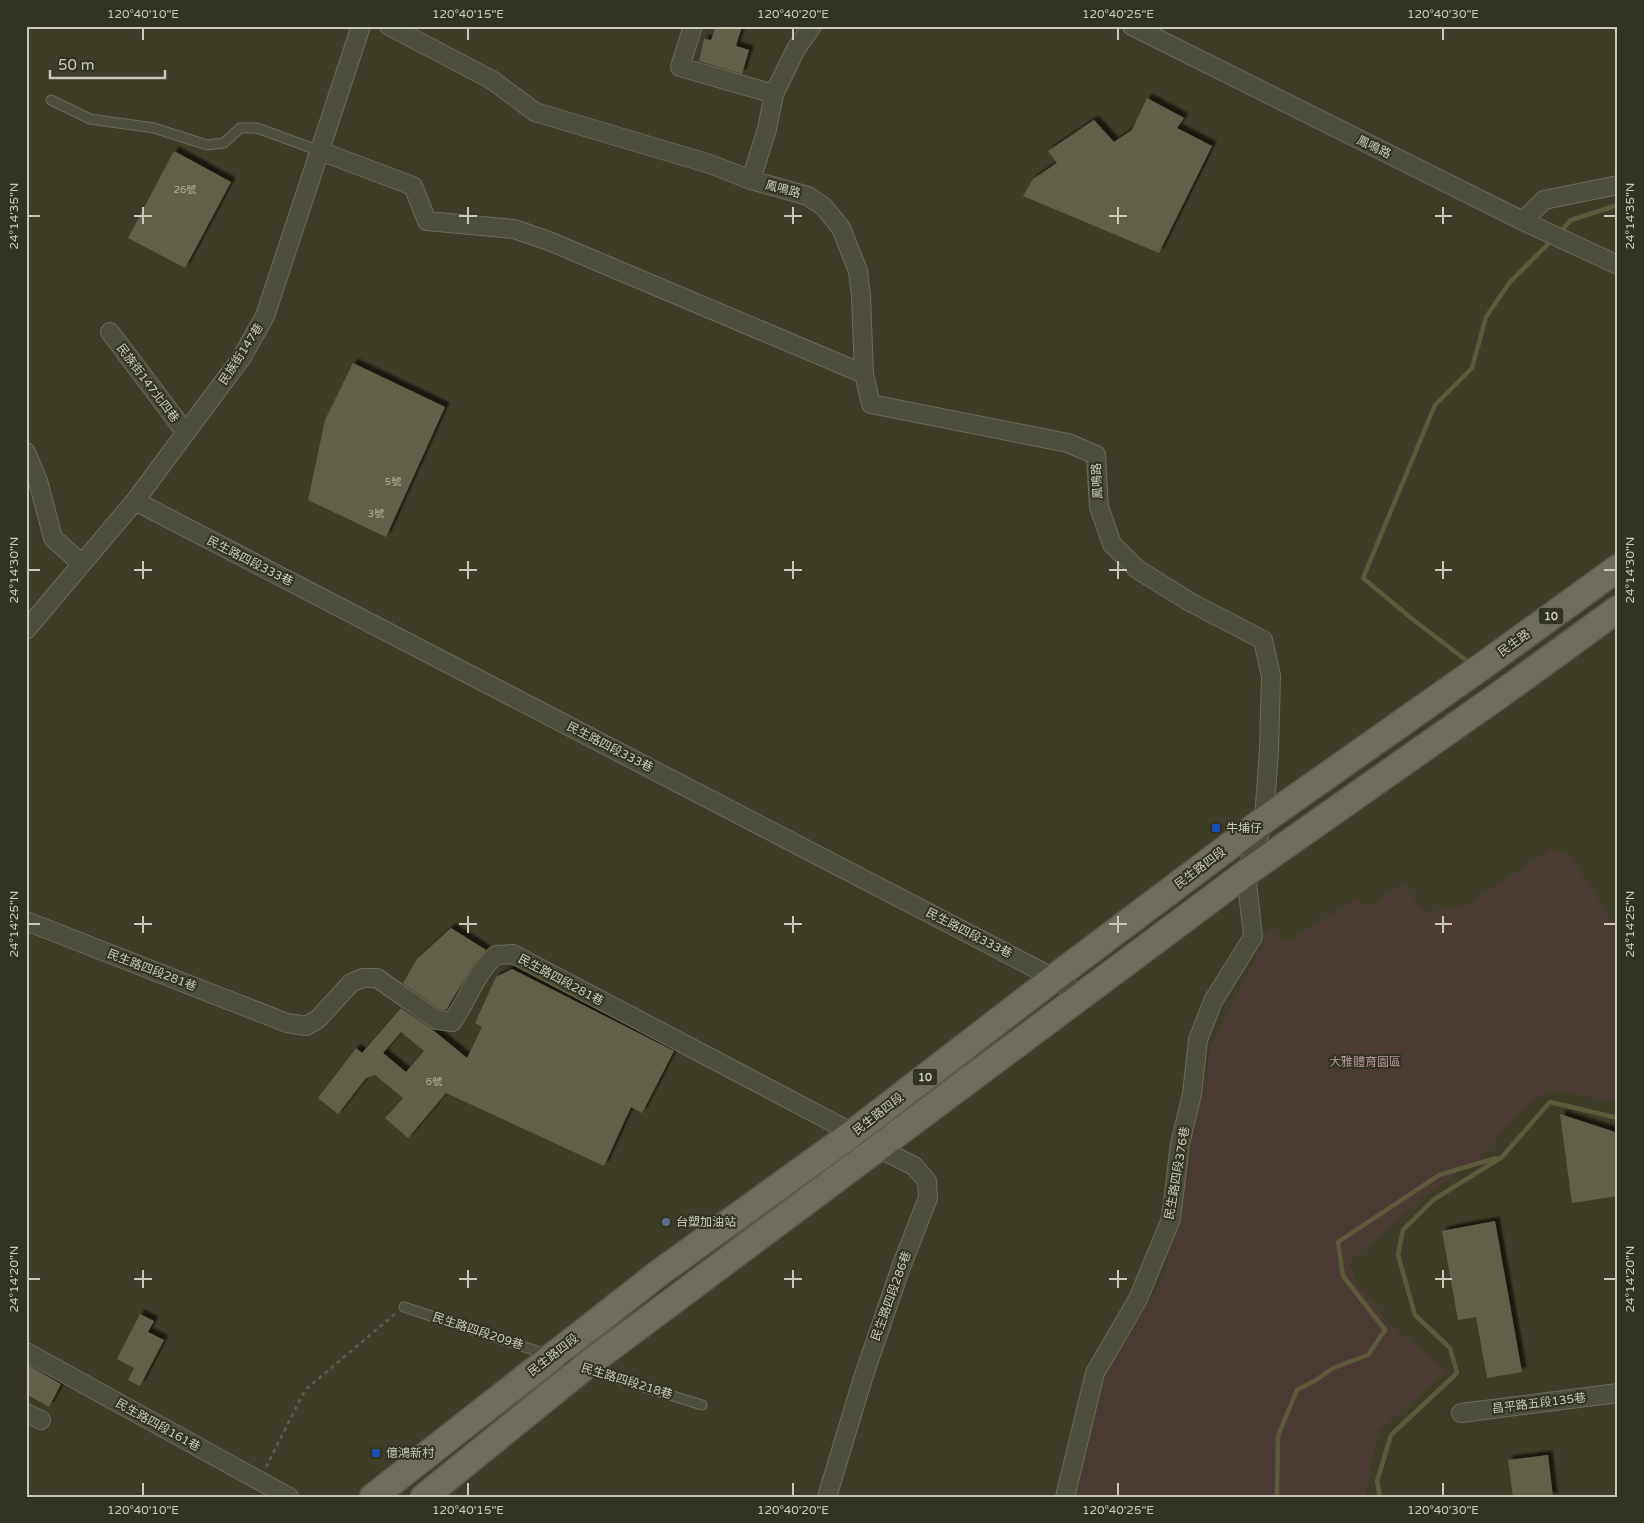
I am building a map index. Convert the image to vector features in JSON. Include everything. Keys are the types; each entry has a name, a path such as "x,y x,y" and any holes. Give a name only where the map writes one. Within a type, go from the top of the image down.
{"main road":[{"name":"民生路","path":"1484,665 1618,568"},
{"name":"10","path":"424,1497 583,1368 1246,873 1618,609"},
{"name":"民生路四段","path":"372,1497 660,1273 853,1133 1054,978 1264,820 1484,665"}],"street":[{"name":"民族街147巷","path":"26,630 135,501 242,357 265,316 361,26"},
{"name":"鳳鳴路","path":"390,26 492,80 535,112 710,164 750,180 808,196 824,207 841,228 858,271 862,296 864,374 871,404 1068,443 1096,454 1099,507 1112,544 1137,569 1190,602 1263,640 1272,676 1264,820 1246,873"},
{"path":"693,26 680,67 774,94"},
{"name":"鳳鳴路","path":"750,180 767,129 774,94 796,49 812,26"},
{"name":"鳳鳴路","path":"1132,26 1523,220 1618,265"},
{"path":"320,151 413,186 427,221 514,230 549,241 864,374"},
{"path":"1523,220 1544,200 1618,185"},
{"name":"民族街147北四巷","path":"110,332 186,433"},
{"path":"26,452 38,481 53,538 82,564"},
{"name":"民生路四段333巷","path":"135,501 1054,978 1082,996"},
{"name":"民生路四段376巷","path":"1065,1497 1095,1373 1138,1299 1171,1219 1180,1144 1192,1094 1198,1040 1213,1000 1254,937 1246,873"},
{"name":"民生路四段281巷","path":"26,922 287,1023 306,1026 318,1019 350,983 363,978 376,978 437,1020 452,1022 487,962 496,954 513,954 853,1133"},
{"name":"民生路四段286巷","path":"827,1497 866,1369 901,1267 928,1198 927,1181 914,1166 853,1133"},
{"name":"民生路四段161巷","path":"26,1352 289,1497"},
{"name":"昌平路五段135巷","path":"1461,1413 1618,1393"}],"lane":[{"path":"51,100 90,119 154,128 207,145 224,143 240,128 257,128 320,151"},
{"name":"民生路四段209巷","path":"404,1306 552,1356"},
{"name":"民生路四段218巷","path":"552,1356 583,1368 702,1405"}],"path":[{"path":"260,1480 305,1390 404,1306"}],"green space":[{"name":"大雅體育園區","path":"1552,849 1571,857 1613,923 1618,922 1618,1103 1551,1089 1518,1112 1481,1158 1431,1191 1349,1262 1356,1282 1389,1323 1446,1371 1378,1432 1365,1497 1074,1497 1104,1377 1165,1274 1212,1043 1270,929 1284,943 1356,899 1369,907 1403,884 1421,908 1430,912 1468,904"}],"building":[{"path":"716,26 742,26 736,46 749,50 742,74 699,61 704,39 711,40"},
{"path":"1147,98 1184,118 1177,128 1212,146 1159,253 1023,196 1033,179 1057,163 1048,151 1094,120 1114,142 1132,130"},
{"path":"174,151 231,182 185,268 128,238"},
{"path":"353,363 445,407 386,537 308,500 325,420"},
{"path":"451,928 486,950 474,964 446,1010 441,1010 403,983 417,959"},
{"path":"512,969 674,1051 642,1113 631,1107 604,1166 446,1093 408,1138 385,1118 403,1098 375,1075 366,1078 338,1114 318,1098 356,1048 362,1053 401,1008 433,1030 467,1058 482,1027 475,1023 496,977","holes":["401,1032 424,1051 406,1072 383,1053"]},
{"path":"1560,1114 1618,1133 1618,1196 1572,1203"},
{"path":"1495,1221 1522,1372 1487,1378 1476,1317 1458,1320 1442,1231"},
{"path":"140,1314 154,1321 148,1332 164,1340 140,1386 128,1380 134,1368 117,1359"},
{"path":"26,1364 61,1384 49,1407 26,1394"},
{"path":"1548,1455 1553,1497 1513,1497 1508,1460"}],"waterway":[{"path":"1559,233 1571,220 1618,205"},
{"path":"1471,664 1363,578 1435,405 1472,368 1486,317 1510,282 1552,240"},
{"path":"1380,1497 1377,1481 1391,1435 1457,1373 1450,1348 1415,1315 1398,1255 1403,1230 1433,1200 1502,1157 1550,1102 1618,1118"},
{"path":"1277,1497 1278,1436 1297,1390 1333,1368 1368,1355 1385,1330 1343,1276 1338,1242 1439,1175 1496,1158"}],"place":[{"name":"牛埔仔","path":"1216,828"},
{"name":"台塑加油站","path":"666,1222"},
{"name":"億鴻新村","path":"376,1453"}]}
